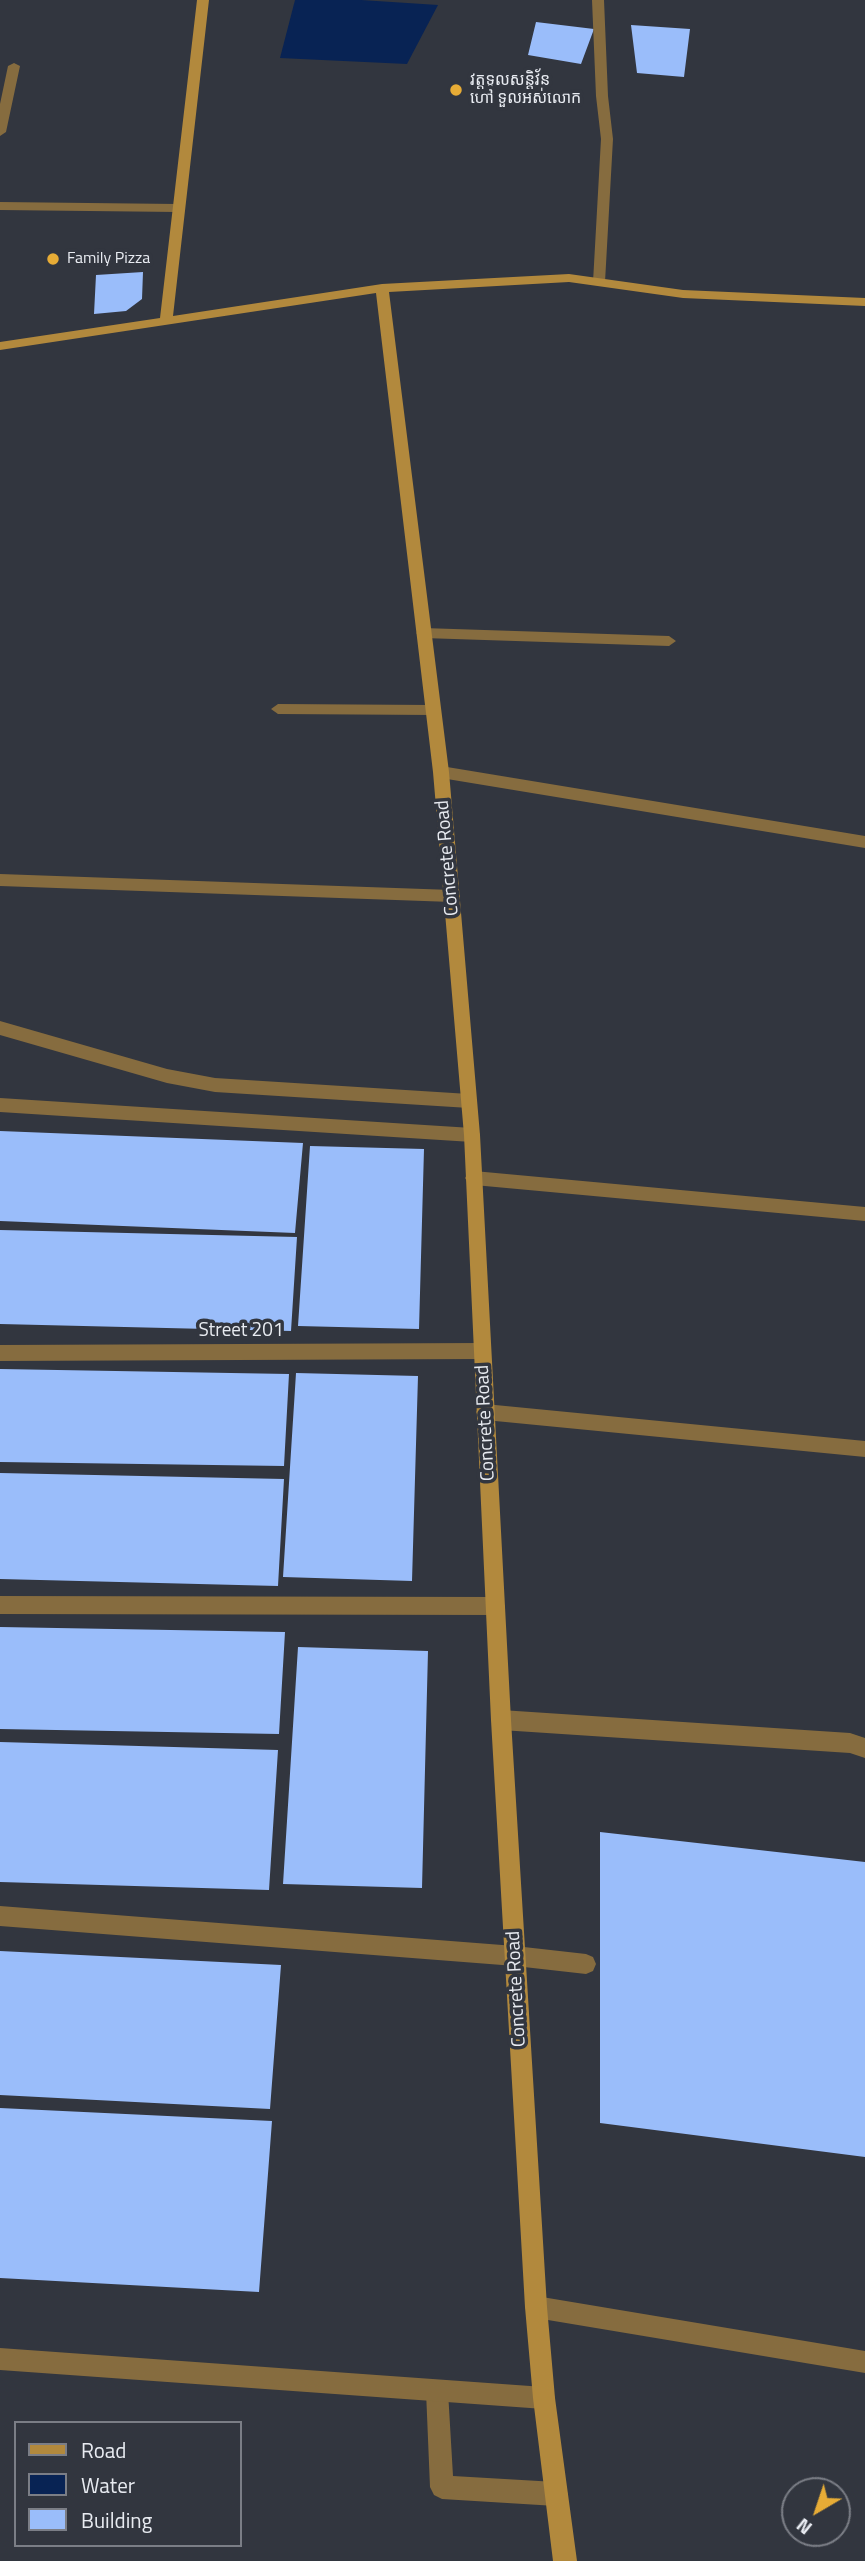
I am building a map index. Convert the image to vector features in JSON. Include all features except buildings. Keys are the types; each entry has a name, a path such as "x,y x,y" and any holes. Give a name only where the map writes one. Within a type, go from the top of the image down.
{"street":[{"path":"166,319 203,0"},
{"path":"598,0 602,96 607,138 599,282"},
{"path":"0,132 9,71"},
{"path":"0,206 177,208"},
{"path":"0,346 382,288 569,278 683,294 865,302"},
{"name":"Concrete Road","path":"382,288 441,772 472,1135 500,1720 536,2307 544,2398 565,2561"},
{"path":"424,633 669,641"},
{"path":"278,709 433,710"},
{"path":"441,772 865,842"},
{"path":"0,880 452,896"},
{"path":"0,1028 167,1076 215,1085 469,1101"},
{"path":"0,1105 472,1135"},
{"path":"474,1178 865,1213"},
{"name":"Street 201","path":"0,1353 482,1351"},
{"path":"485,1412 865,1449"},
{"path":"0,1605 495,1606"},
{"path":"500,1720 850,1743 865,1748"},
{"path":"0,1916 515,1956 586,1964"},
{"path":"536,2307 865,2362"},
{"path":"0,2359 544,2398"},
{"path":"437,2391 442,2487 556,2494"}],"water":[{"path":"295,0 361,0 438,5 407,64 280,58"}],"place":[{"name":"វត្តទូលសន្តិវ័ន ហៅ ទួលអស់លោក","path":"456,90"},
{"name":"Family Pizza","path":"53,259"}]}
